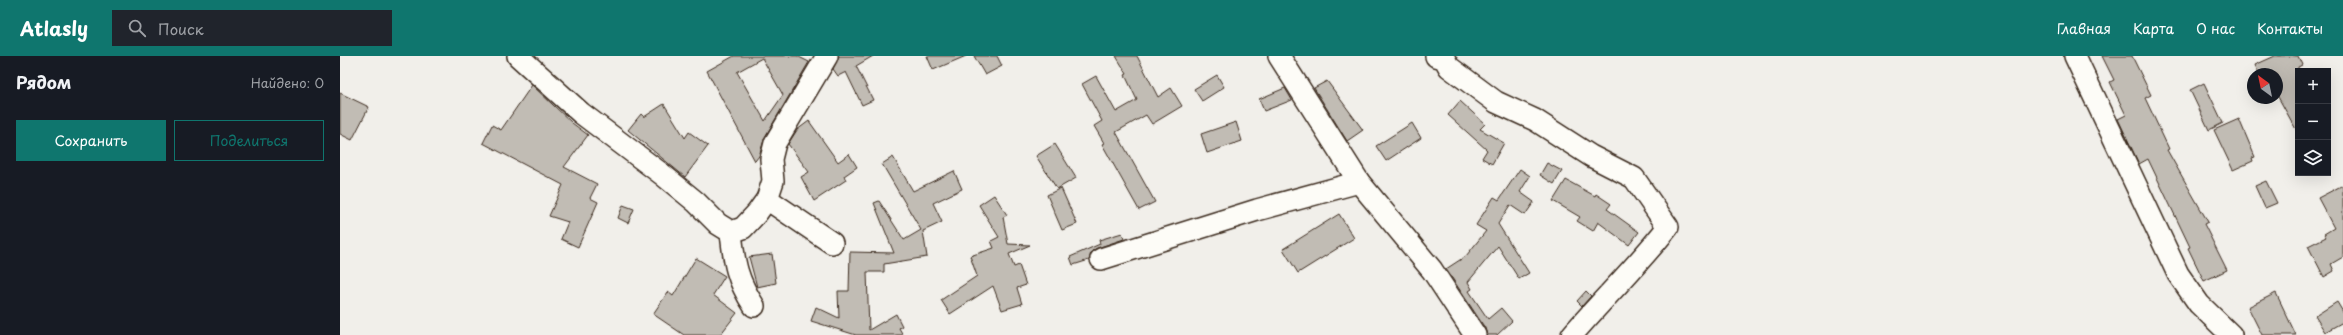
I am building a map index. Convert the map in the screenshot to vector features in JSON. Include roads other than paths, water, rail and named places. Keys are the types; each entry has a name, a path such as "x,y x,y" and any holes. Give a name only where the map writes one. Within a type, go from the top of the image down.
{"street":[{"path":"518,56 581,113 668,180 718,224 731,232"},
{"path":"731,232 743,228 758,213 767,199 773,181 771,159 775,143 827,56"},
{"path":"1279,56 1358,182 1432,270 1475,335"},
{"path":"1436,56 1444,58 1448,67 1496,102 1535,120 1591,156 1634,178 1668,227 1641,262 1612,289 1572,335"},
{"path":"2075,56 2178,274 2199,304 2231,335"},
{"path":"1101,259 1257,210 1358,182"},
{"path":"767,199 832,243"},
{"path":"731,232 734,262 738,277 754,306"}]}
